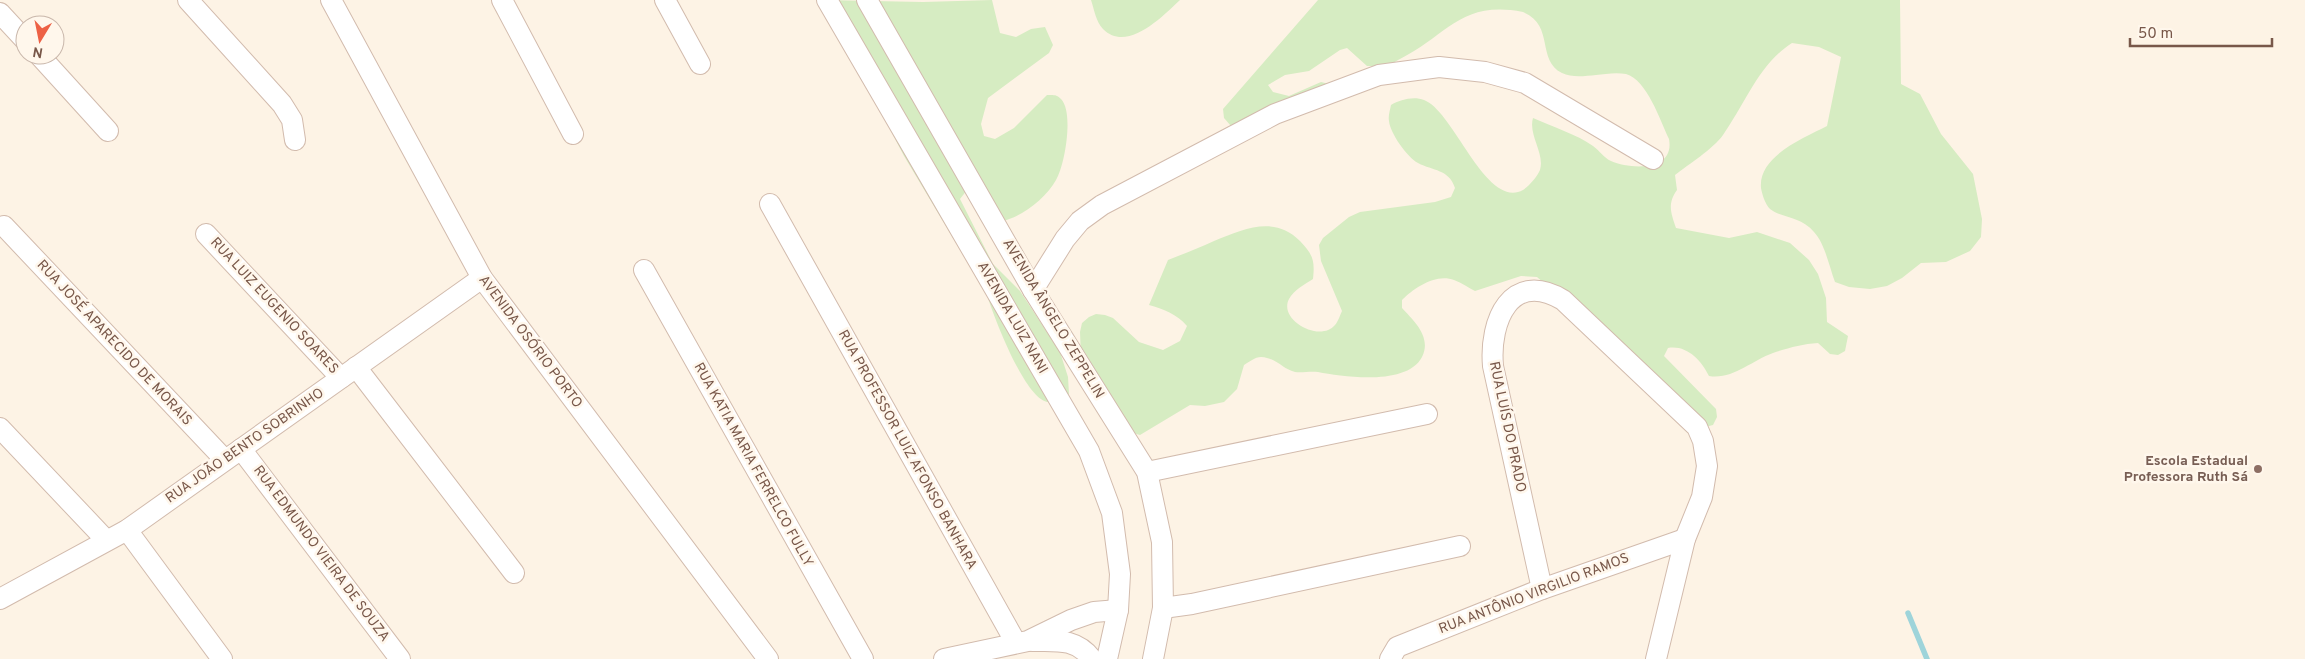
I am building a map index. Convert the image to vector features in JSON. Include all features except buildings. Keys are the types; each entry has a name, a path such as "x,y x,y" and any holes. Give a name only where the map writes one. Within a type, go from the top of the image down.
{"street":[{"path":"188,0 282,104 292,120 295,140"},
{"name":"AVENIDA OSÓRIO PORTO","path":"331,0 482,278 768,659"},
{"path":"502,0 574,134"},
{"path":"665,0 700,64"},
{"name":"AVENIDA LUIZ NANI","path":"827,0 1089,450 1112,513 1120,574 1118,610 1107,659"},
{"name":"AVENIDA ÂNGELO ZEPPELIN","path":"867,0 1033,290 1147,472 1162,542 1163,608 1153,659"},
{"path":"0,13 15,29"},
{"path":"48,65 108,131"},
{"path":"1033,290 1065,239 1080,221 1102,205 1275,114 1379,75 1439,67 1485,72 1525,83 1653,159"},
{"name":"RUA PROFESSOR LUIZ AFONSO BANHARA","path":"770,204 1022,642"},
{"name":"RUA JOSÉ APARECIDO DE MORAIS","path":"4,226 233,454"},
{"name":"RUA LUIZ EUGENIO SOARES","path":"206,234 348,373 514,573"},
{"name":"RUA KATIA MARIA FERRELCO FULLY","path":"644,270 863,659"},
{"name":"RUA JOÃO BENTO SOBRINHO","path":"3,591 126,530 482,278"},
{"name":"RUA LUÍS DO PRADO","path":"1542,589 1492,366 1491,345 1495,326 1506,305 1516,294 1529,291 1548,291 1563,300 1697,427 1703,441 1707,466 1702,497 1685,539"},
{"path":"1147,472 1427,414"},
{"path":"0,428 106,540"},
{"name":"RUA EDMUNDO VIEIRA DE SOUZA","path":"233,454 400,659"},
{"path":"126,530 222,659"},
{"path":"1656,659 1685,539"},
{"name":"RUA ANTÔNIO VIRGILIO RAMOS","path":"1390,659 1397,647 1542,589 1685,539"},
{"path":"1163,608 1192,604 1460,546"},
{"path":"948,659 1022,642 1094,612 1118,610"},
{"path":"1022,642 1075,644 1084,649 1092,659"}],"green space":[{"path":"822,0 923,2 992,0 1000,33 1016,37 1031,29 1045,27 1053,45 1049,53 988,98 981,124 984,136 995,139 1014,128 1047,95 1059,97 1065,106 1068,126 1065,151 1056,180 1052,187 1033,206 1010,219 1002,221 967,190 960,199 993,264 1020,291 1060,352 1068,377 1069,394 1056,401 1047,402 1038,397 1020,372 1003,337 987,295 904,156"},
{"path":"1091,0 1180,0 1144,30 1123,37 1112,35 1103,29 1097,19"},
{"path":"1318,0 1900,0 1901,84 1920,94 1941,134 1973,174 1982,219 1981,237 1970,251 1946,262 1921,263 1902,278 1887,286 1870,289 1849,287 1835,282 1818,237 1803,223 1770,209 1765,202 1761,188 1762,177 1774,157 1795,142 1827,126 1841,57 1819,47 1792,43 1780,52 1761,73 1719,140 1675,175 1677,190 1672,200 1671,213 1676,228 1729,238 1757,232 1790,243 1809,260 1818,274 1826,298 1827,322 1848,336 1845,351 1838,355 1830,354 1818,343 1801,345 1765,356 1734,373 1709,376 1702,364 1693,355 1681,349 1668,348 1664,356 1716,409 1717,417 1713,425 1705,427 1537,277 1521,276 1475,291 1454,280 1440,278 1419,287 1402,300 1402,308 1420,330 1425,343 1422,357 1414,366 1403,372 1389,376 1358,377 1315,372 1295,372 1286,369 1271,359 1259,357 1244,365 1237,389 1224,402 1205,406 1190,405 1140,435 1133,433 1081,357 1080,332 1082,323 1096,314 1105,315 1113,318 1139,342 1163,350 1180,341 1187,326 1165,310 1149,305 1168,260 1236,232 1269,226 1280,228 1300,241 1308,250 1313,262 1313,279 1291,296 1287,307 1289,314 1302,327 1311,330 1328,330 1336,324 1342,311 1321,261 1319,245 1323,238 1349,217 1360,212 1435,202 1451,197 1455,188 1449,177 1445,174 1418,163 1404,150 1390,126 1391,105 1402,100 1415,98 1424,100 1435,108 1483,173 1496,186 1509,192 1523,190 1533,181 1540,170 1540,157 1532,124 1533,118 1580,138 1609,160 1620,164 1630,166 1650,165 1659,162 1669,150 1669,139 1652,102 1634,78 1618,73 1570,76 1562,73 1549,60 1543,34 1533,18 1523,12 1502,10 1484,11 1455,22 1416,50 1386,66 1367,66 1347,48 1340,50 1309,71 1285,75 1268,85 1273,92 1289,96 1321,82 1329,84 1272,115 1231,126 1224,118 1223,109"}],"waterway":[{"path":"1908,613 1927,659"}],"place":[{"name":"Escola Estadual Professora Ruth Sá","path":"2258,469"}]}
